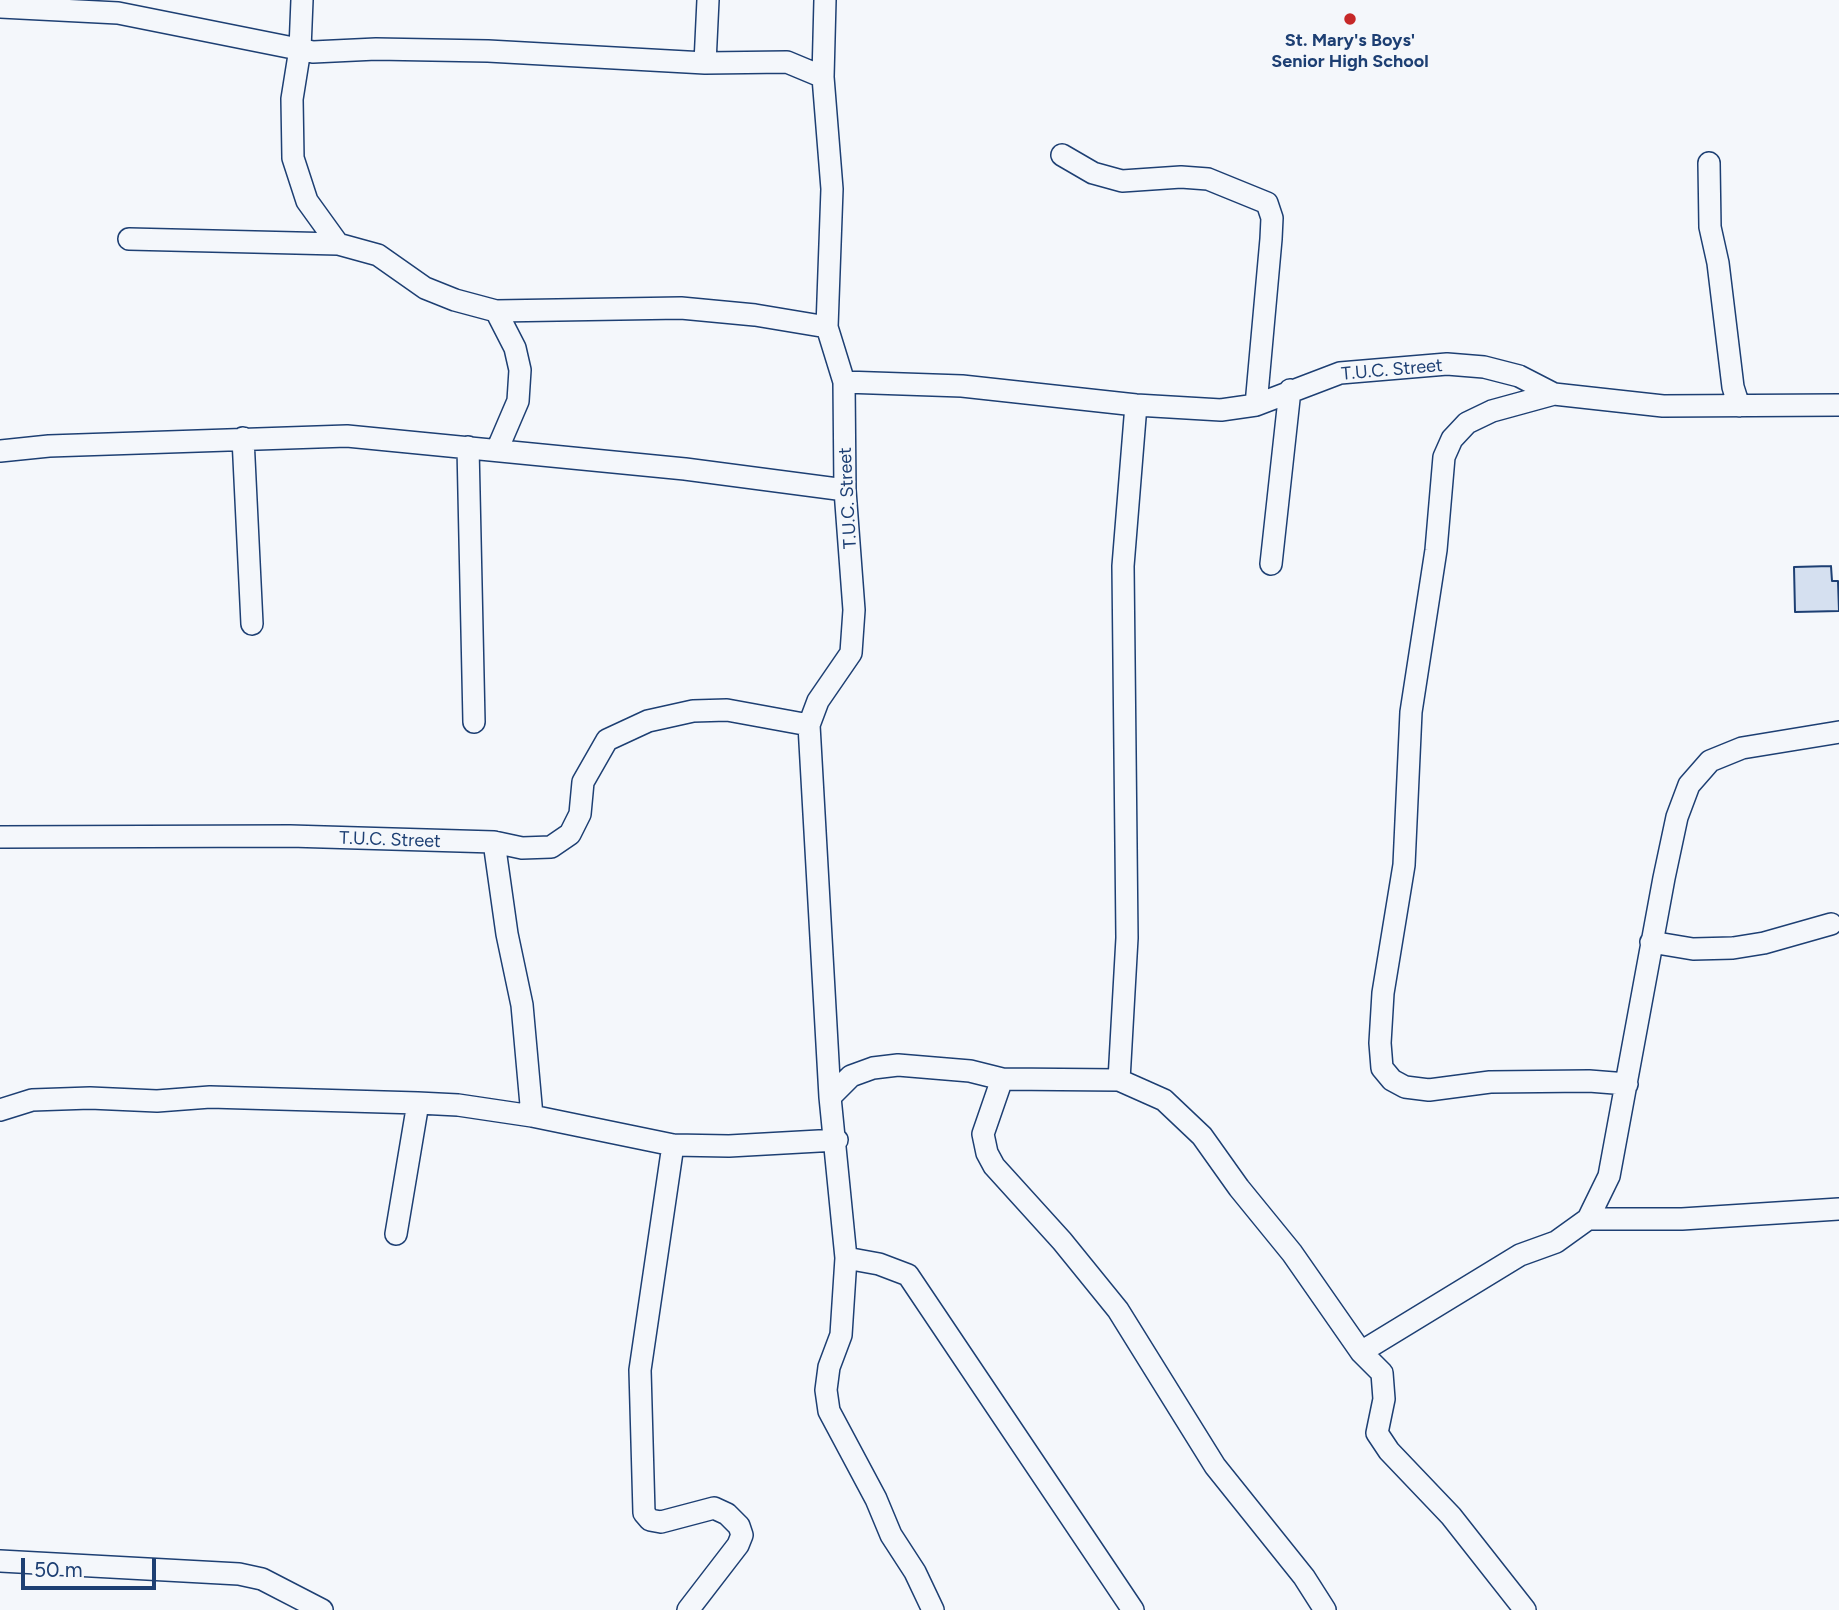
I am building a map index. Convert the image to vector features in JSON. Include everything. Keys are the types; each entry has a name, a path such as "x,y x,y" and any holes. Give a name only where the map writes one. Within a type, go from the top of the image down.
{"street":[{"path":"302,0 300,49 292,99 293,158 307,201 338,244"},
{"path":"705,63 708,0"},
{"path":"825,0 823,77 832,189 827,327 844,382"},
{"path":"0,7 118,13 313,52 376,49 488,51 705,63 787,62 823,77"},
{"path":"1062,155 1093,173 1122,181 1181,177 1208,179 1267,203 1272,218 1271,239 1256,405"},
{"path":"1709,163 1710,228 1718,263 1731,376 1739,406"},
{"path":"129,239 338,244 378,255 425,288 455,300 496,311 681,309 755,315 827,327"},
{"path":"496,311 515,348 520,370 518,401 497,450"},
{"name":"T.U.C. Street","path":"0,837 290,836 494,842 522,848 551,847 570,834 580,814 583,782 607,740 648,721 693,711 727,710 809,725 818,701 851,653 854,610 845,489 844,382 962,386 1136,405 1221,410 1256,405 1340,373 1447,363 1484,367 1518,376 1554,394 1663,406 1839,405"},
{"path":"1271,564 1290,390"},
{"path":"1554,394 1492,411 1467,423 1452,439 1444,457 1436,550 1411,712 1404,865 1383,993 1380,1043 1382,1068 1392,1080 1405,1087 1429,1090 1490,1082 1627,1084"},
{"path":"1119,1080 1127,938 1123,566 1136,405"},
{"path":"0,451 49,446 347,436 685,469 845,489"},
{"path":"243,438 252,624"},
{"path":"468,447 474,722"},
{"path":"809,725 830,1097 846,1258 841,1335 829,1367 826,1390 829,1411 865,1476 891,1535 915,1572 933,1610"},
{"path":"1361,1352 1471,1283 1520,1255 1556,1242 1588,1219 1609,1176 1651,942 1677,817 1689,785 1710,761 1742,748 1839,732"},
{"path":"494,842 507,934 522,1005 532,1116"},
{"path":"1651,942 1693,949 1732,948 1764,943 1831,924"},
{"path":"830,1097 851,1076 873,1068 898,1065 970,1071 1002,1079 1119,1080 1164,1100 1202,1136 1238,1188 1292,1253 1361,1352 1382,1373 1384,1399 1377,1433 1389,1451 1451,1516 1525,1610"},
{"path":"1002,1079 984,1135 987,1153 994,1166 1062,1241 1118,1311 1215,1466 1304,1577 1325,1610"},
{"path":"0,1110 32,1100 90,1098 158,1101 210,1097 418,1103 532,1116 673,1145 729,1146 836,1140"},
{"path":"396,1234 418,1103"},
{"path":"673,1145 640,1370 644,1513 650,1520 661,1522 714,1508 727,1514 740,1526 742,1535 738,1545 688,1610"},
{"path":"1588,1219 1682,1219 1839,1209"},
{"path":"846,1258 879,1264 908,1275 1133,1610"},
{"path":"0,1561 239,1574 262,1579 322,1610"}],"building":[{"path":"1831,566 1832,581 1838,581 1839,611 1795,612 1794,567"}],"place":[{"name":"St. Mary's Boys' Senior High School","path":"1350,19"}]}
